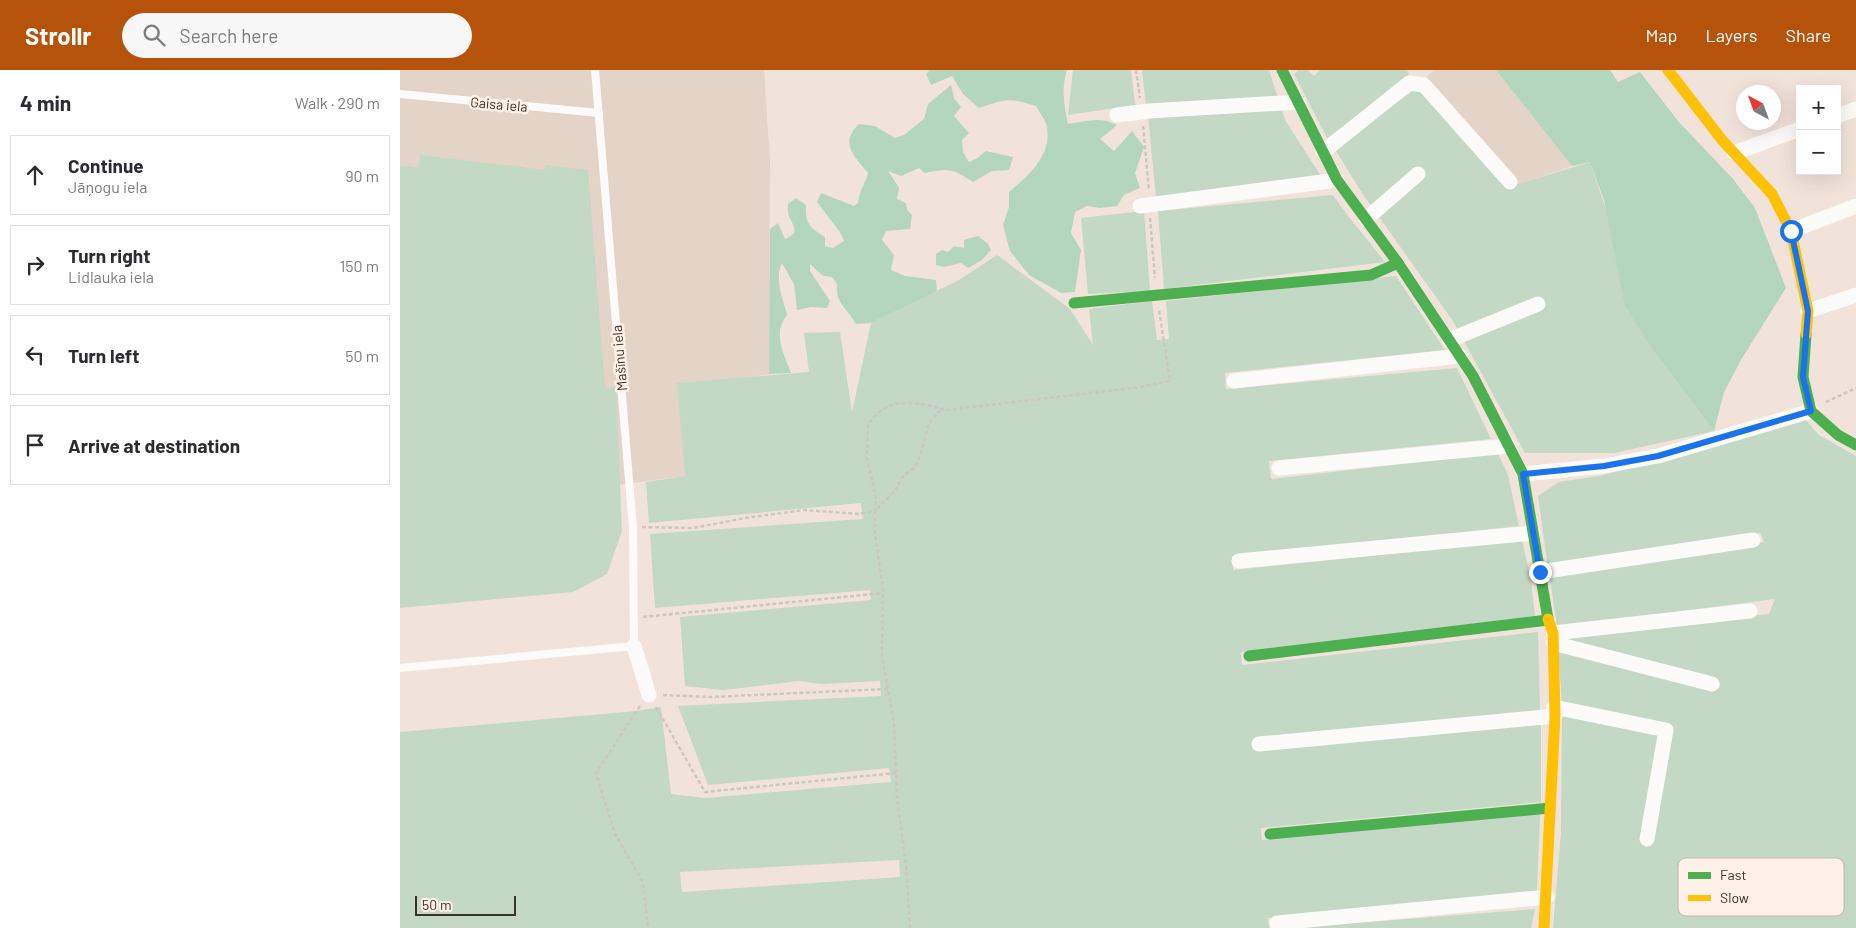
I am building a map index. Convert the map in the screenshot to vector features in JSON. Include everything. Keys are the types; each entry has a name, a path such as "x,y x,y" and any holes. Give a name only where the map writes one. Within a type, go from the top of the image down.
{"street":[{"path":"1282,70 1337,180 1398,263 1473,376 1523,474 1551,632 1555,711 1544,928"},
{"path":"1675,72 1734,153 1772,194 1791,231 1808,311 1803,377 1811,411 1838,435 1856,445"},
{"path":"1323,152 1409,83 1424,85 1510,182"},
{"path":"1117,115 1298,102"},
{"path":"1841,115 1856,109"},
{"path":"1734,153 1797,130"},
{"path":"1366,220 1418,174"},
{"path":"1145,205 1337,180"},
{"path":"1791,231 1856,206"},
{"path":"1074,303 1371,274 1398,263"},
{"path":"1808,311 1856,295"},
{"path":"1449,340 1538,304"},
{"path":"1234,381 1460,356"},
{"path":"1523,474 1604,466 1658,456 1811,411"},
{"path":"1280,468 1509,446"},
{"path":"1239,562 1533,533"},
{"path":"1540,572 1753,540"},
{"path":"1249,656 1551,632 1750,611"},
{"path":"1551,632 1712,684"},
{"path":"634,646 649,694"},
{"path":"1259,744 1555,711 1666,730 1648,839"},
{"path":"1270,834 1550,808"},
{"path":"1277,924 1547,898"}],"lane":[{"name":"Mašīnu iela","path":"595,70 633,528 634,646"},
{"name":"Gaisa iela","path":"400,94 599,113"},
{"path":"400,668 634,646"}],"path":[{"path":"910,928 906,864 897,799 894,724 882,655 883,593 881,565 875,535 876,498 867,458 868,424 882,410 895,404 919,403 947,410 1079,395 1170,381 1156,294 1150,220 1145,205 1141,112 1136,70"},
{"path":"1811,411 1856,388"},
{"path":"633,528 693,528 745,518 804,510 860,514 875,511 895,491 903,476 915,467 922,454 929,424 942,409"},
{"path":"634,618 883,593"},
{"path":"649,694 710,697 888,689"},
{"path":"649,694 705,792 896,773"},
{"path":"648,928 643,882 615,834 596,772 649,694"}],"shaded area":[{"path":"400,70 764,70 770,160 769,374 739,379 678,383 685,476 619,485 572,488 420,156 419,167 400,165"},
{"path":"1434,70 1496,70 1572,166 1517,185 1426,77"}],"green space":[{"path":"930,70 1067,70 1064,103 1068,124 1094,120 1111,122 1117,125 1100,139 1114,151 1132,131 1144,147 1135,173 1140,188 1124,195 1117,206 1100,208 1087,206 1075,212 1071,233 1081,250 1075,292 1061,293 1029,275 1010,251 1003,225 1009,207 1009,192 1031,172 1046,147 1047,127 1036,106 1007,100 979,108 963,94 952,76 931,85 926,74"},
{"path":"1073,70 1131,70 1135,105 1068,115"},
{"path":"1142,70 1269,70 1278,98 1146,106"},
{"path":"1298,70 1308,70 1314,76 1320,70 1407,70 1409,74 1402,83 1327,138 1294,74"},
{"path":"1496,70 1610,70 1618,82 1640,72 1679,122 1733,179 1755,208 1786,288 1741,360 1724,392 1714,431 1653,350 1625,306 1604,200 1590,162 1572,166"},
{"path":"951,85 954,98 961,107 954,116 969,133 962,140 963,152 969,162 986,151 1013,157 1009,170 992,171 973,182 950,170 924,173 919,168 901,176 888,171 899,188 897,199 906,203 907,210 912,215 910,229 886,231 882,240 894,255 891,270 905,276 936,280 937,291 871,323 856,324 840,301 837,284 832,277 823,276 810,264 810,271 830,301 827,308 811,307 797,310 794,284 782,263 779,282 787,315 780,329 780,336 791,373 769,374 770,229 778,223 785,239 793,234 794,227 789,216 788,204 796,198 806,205 807,220 815,230 825,237 825,246 833,248 844,241 840,232 817,202 821,193 854,206 858,203 868,173 851,149 849,143 853,131 859,124 875,126 895,138 904,135 924,119 928,104"},
{"path":"1419,88 1509,187 1590,162 1653,350 1714,431 1614,453 1525,453 1453,321 1364,196 1334,148"},
{"path":"1282,110 1285,120 1321,176 1156,198 1148,116"},
{"path":"420,155 545,170 545,165 588,170 605,388 616,387 622,531 607,574 573,592 400,608 400,165 418,167"},
{"path":"1333,195 1385,262 1164,289 1158,211"},
{"path":"1144,211 1150,291 1088,294 1081,218"},
{"path":"978,236 988,244 991,250 982,260 968,268 961,263 944,267 936,265 936,254 942,250 948,252 954,246 964,248 964,240"},
{"path":"997,255 1070,309 1093,345 1089,309 1152,301 1157,340 1169,339 1166,301 1396,276 1445,350 1225,373 1226,389 1457,368 1491,439 1269,461 1271,479 1498,453 1508,475 1519,526 1232,556 1233,570 1522,540 1531,581 1535,616 1241,652 1242,665 1538,632 1540,711 1253,739 1253,750 1541,723 1541,802 1261,828 1262,840 1540,814 1537,893 1268,918 1269,928 400,928 400,732 636,711 661,707 671,794 705,798 891,782 889,768 708,785 678,706 881,696 880,681 821,684 798,681 724,690 685,686 680,617 871,600 870,590 655,608 650,534 863,519 861,503 649,523 646,482 685,476 677,383 809,372 804,333 840,332 852,412 871,323 959,280","holes":["899,860 900,877 682,892 680,872"]},
{"path":"1805,419 1819,435 1856,456 1856,928 1553,928 1561,832 1562,711 1671,727 1562,703 1558,649 1719,689 1720,683 1558,640 1557,635 1769,614 1775,599 1557,627 1550,578 1764,542 1760,533 1548,568 1538,496 1559,482 1599,476"},
{"path":"1535,909 1531,928 1292,928"}],"traffic: fast":[{"path":"1282,70 1337,180 1398,263 1473,376 1523,474 1548,619"},
{"path":"1074,303 1371,275 1398,263"},
{"path":"1806,334 1803,377 1811,411 1838,435 1856,445"},
{"path":"1249,656 1548,620"},
{"path":"1270,834 1550,808"}],"traffic: slow":[{"path":"1668,70 1722,140 1772,194 1791,231 1808,311 1806,334"},
{"path":"1544,928 1555,716 1553,633 1548,619"}],"route":[{"path":"1540,572 1523,474 1604,466 1658,456 1811,411 1803,377 1808,311 1791,231"}]}
